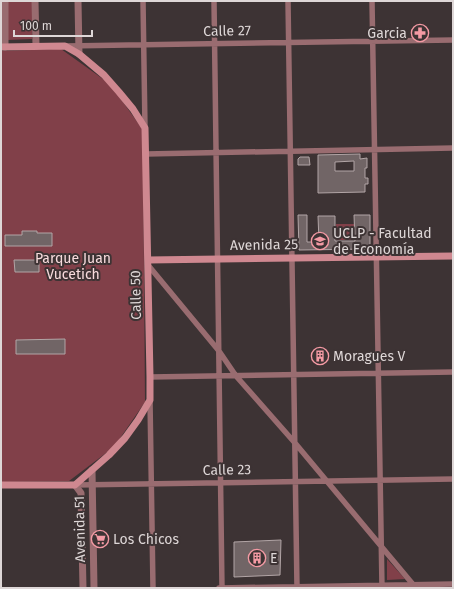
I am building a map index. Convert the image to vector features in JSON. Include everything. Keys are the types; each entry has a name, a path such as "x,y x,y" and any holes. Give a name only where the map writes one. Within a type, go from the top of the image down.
{"main road":[{"name":"Calle 27","path":"3,47 67,46"},
{"path":"67,46 104,75 133,109 145,128"},
{"name":"Calle 50","path":"145,128 150,400"},
{"name":"Avenida 25","path":"376,259 453,256"},
{"name":"Avenida 25","path":"148,262 453,259"},
{"path":"75,485 109,455 125,438 150,400"},
{"name":"Calle 23","path":"1,485 75,485"}],"street":[{"path":"3,47 5,1"},
{"path":"35,1 36,46"},
{"path":"78,1 79,54"},
{"name":"Calle 50","path":"143,1 145,45 145,128"},
{"path":"214,1 222,588"},
{"path":"288,1 297,587"},
{"path":"372,1 382,587"},
{"path":"67,46 76,41 78,34"},
{"name":"Calle 27","path":"67,46 453,40"},
{"path":"146,154 453,148"},
{"path":"148,262 219,351 236,376 295,443 415,586"},
{"path":"150,377 453,372"},
{"name":"Calle 50","path":"150,400 153,588"},
{"name":"Avenida 51","path":"92,470 94,588"},
{"name":"Calle 23","path":"75,485 453,479"},
{"name":"Avenida 51","path":"75,485 81,493 82,588"},
{"path":"218,588 382,587 453,584"}],"green space":[{"path":"7,1 32,1 32,39 8,40"},
{"name":"Parque Juan Vucetich","path":"61,49 110,84 143,130 145,402 114,447 69,481 1,482 1,51"},
{"path":"336,224 354,224 354,240 336,240"},
{"path":"387,559 405,579 387,580"}],"building":[{"path":"360,154 360,159 367,158 365,178 368,178 368,184 365,184 365,192 318,193 318,155","holes":["354,161 354,171 335,171 335,162"]},
{"path":"300,157 309,157 310,165 298,165 298,159"},
{"path":"298,215 307,215 307,242 319,242 318,216 335,216 335,241 355,241 354,215 370,215 370,249 299,250"},
{"path":"22,231 52,233 52,246 5,246 5,235 22,235"},
{"path":"14,260 39,260 39,272 15,272"},
{"path":"65,339 65,354 16,354 16,340"},
{"name":"E","path":"281,540 280,575 234,577 234,542"}],"place":[{"name":"Garcia","path":"420,33"},
{"name":"UCLP - Facultad de Economía","path":"320,241"},
{"name":"Moragues V","path":"320,356"},
{"name":"Los Chicos","path":"100,539"},
{"name":"E","path":"257,558"}]}
